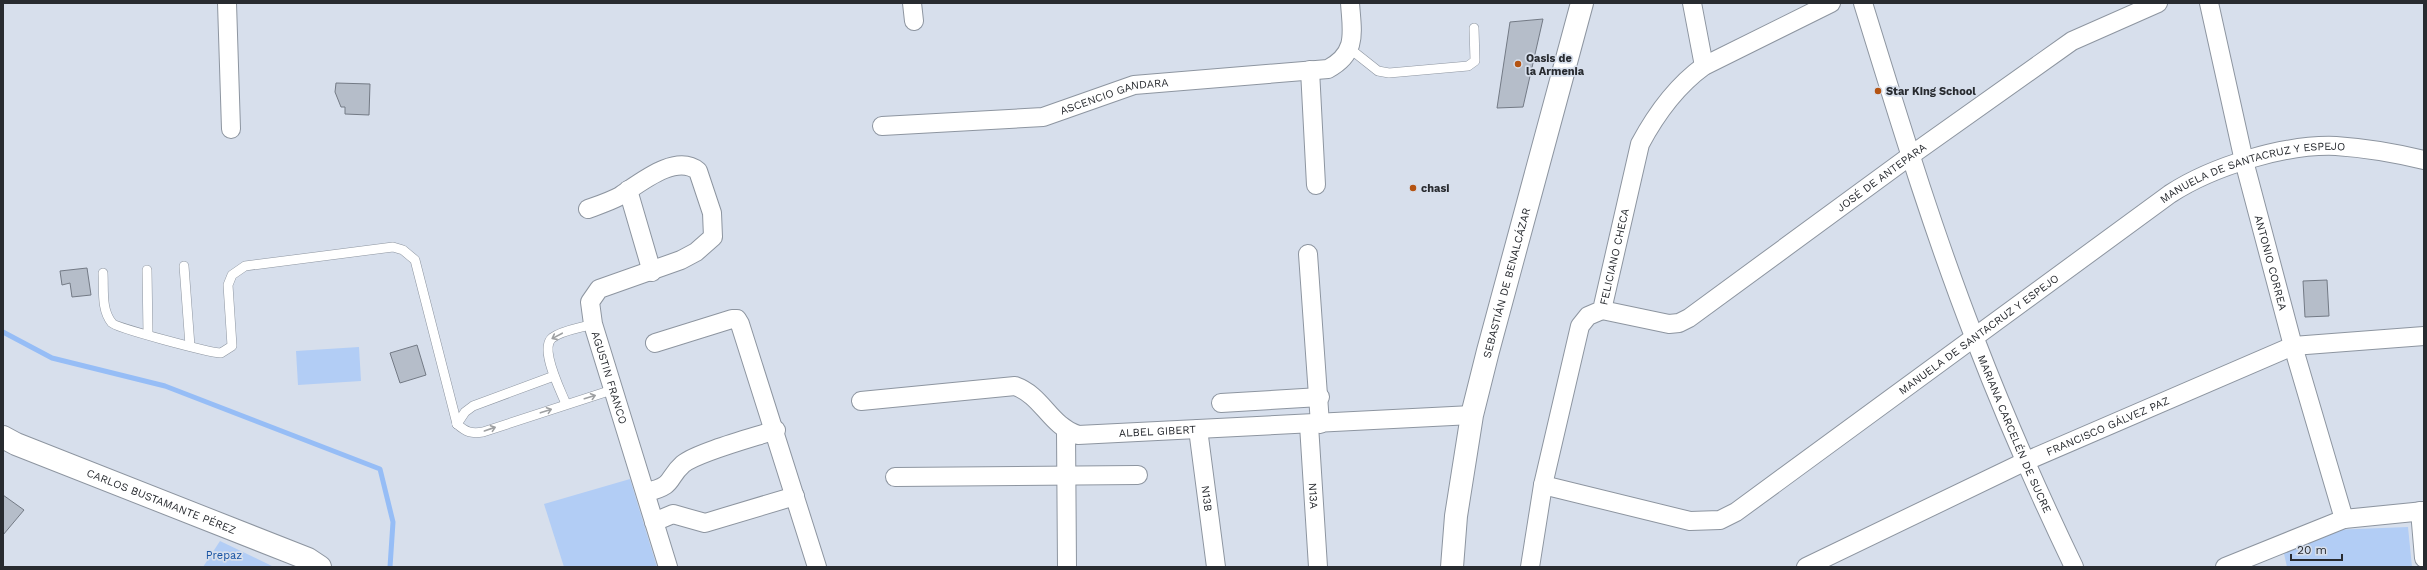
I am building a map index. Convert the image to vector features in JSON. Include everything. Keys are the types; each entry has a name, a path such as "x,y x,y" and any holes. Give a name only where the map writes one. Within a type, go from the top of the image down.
{"main road":[{"name":"SEBASTIÁN DE BENALCÁZAR","path":"1452,567 1456,516 1472,415 1582,3"},
{"name":"CARLOS BUSTAMANTE PÉREZ","path":"3,437 308,559 320,567"}],"street":[{"path":"227,3 231,129"},
{"path":"912,3 914,21"},
{"path":"1346,53 1353,38 1350,3"},
{"path":"1692,3 1704,66"},
{"name":"FELICIANO CHECA","path":"1530,567 1543,485 1580,326 1588,316 1602,310 1640,144 1662,106 1691,76 1704,66 1831,3"},
{"name":"MARIANA CARCELÉN DE SUCRE","path":"1863,3 1910,156 1974,338 2024,462 2074,567"},
{"name":"JOSÉ DE ANTEPARA","path":"1602,310 1669,324 1684,321 1910,156 2081,36 2158,3"},
{"name":"ANTONIO CORREA","path":"2209,3 2244,161 2293,346 2344,519"},
{"name":"ASCENCIO GANDARA","path":"882,126 1043,117 1134,84 1328,69 1346,53"},
{"path":"1310,70 1316,185"},
{"name":"MANUELA DE SANTACRUZ Y ESPEJO","path":"1543,485 1690,521 1720,520 1736,512 2183,186 2244,161 2292,150 2335,146 2378,150 2424,160"},
{"name":"AGUSTIN FRANCO","path":"628,190 647,178 681,164 687,164 698,171 712,213 713,237 696,252 652,272 599,289 590,302 593,324 647,492 654,522 668,567"},
{"path":"588,209 620,196 628,190 652,272"},
{"name":"N13A","path":"1308,254 1320,396 1314,424 1318,567"},
{"path":"655,343 737,319 776,430 818,567"},
{"name":"FRANCISCO GÁLVEZ PAZ","path":"1806,567 2024,462 2293,346 2424,336"},
{"path":"861,401 1015,386 1026,390 1058,425 1066,431 1067,567"},
{"path":"1221,403 1320,396"},
{"name":"ALBEL GIBERT","path":"1066,431 1078,435 1472,415"},
{"name":"N13B","path":"1198,429 1216,567"},
{"path":"647,492 663,489 683,464 700,456 776,430"},
{"path":"895,476 1066,474 1138,475"},
{"path":"654,522 673,514 705,522 795,496"},
{"path":"2225,567 2344,519 2422,511 2424,558"}],"lane":[{"path":"1346,53 1378,71 1389,73 1468,66 1475,61 1474,28"},
{"path":"103,273 105,311 113,324 126,330 148,334 221,353 232,346 228,285 232,275 245,266 398,248 410,254 415,260 457,424 465,431 473,433 482,432 615,389"},
{"path":"184,266 190,346"},
{"path":"147,270 148,334"},
{"path":"566,404 554,376 548,354 551,338 593,324"},
{"path":"457,424 465,412 473,406 554,376"}],"green space":[{"path":"359,347 361,381 298,385 296,351"},
{"path":"630,479 657,567 564,567 544,504"},
{"path":"2408,527 2412,567 2287,567 2283,549 2331,530"},
{"name":"Prepaz","path":"220,541 274,567 203,567"}],"building":[{"name":"Oasis de la Armenia","path":"1543,19 1523,107 1497,108 1510,22"},
{"path":"336,83 370,84 369,115 345,114 345,107 341,107 335,92"},
{"path":"87,268 91,295 72,297 70,283 62,285 60,271"},
{"path":"2327,280 2329,316 2305,317 2303,281"},
{"path":"417,345 426,375 400,383 390,353"},
{"path":"3,495 24,510 3,535"}],"waterway":[{"path":"3,332 52,358 165,386 380,469 393,522 390,567"}],"place":[{"name":"Oasis de la Armenia","path":"1518,64"},
{"name":"Star King School","path":"1878,91"},
{"name":"chasi","path":"1413,188"}]}
